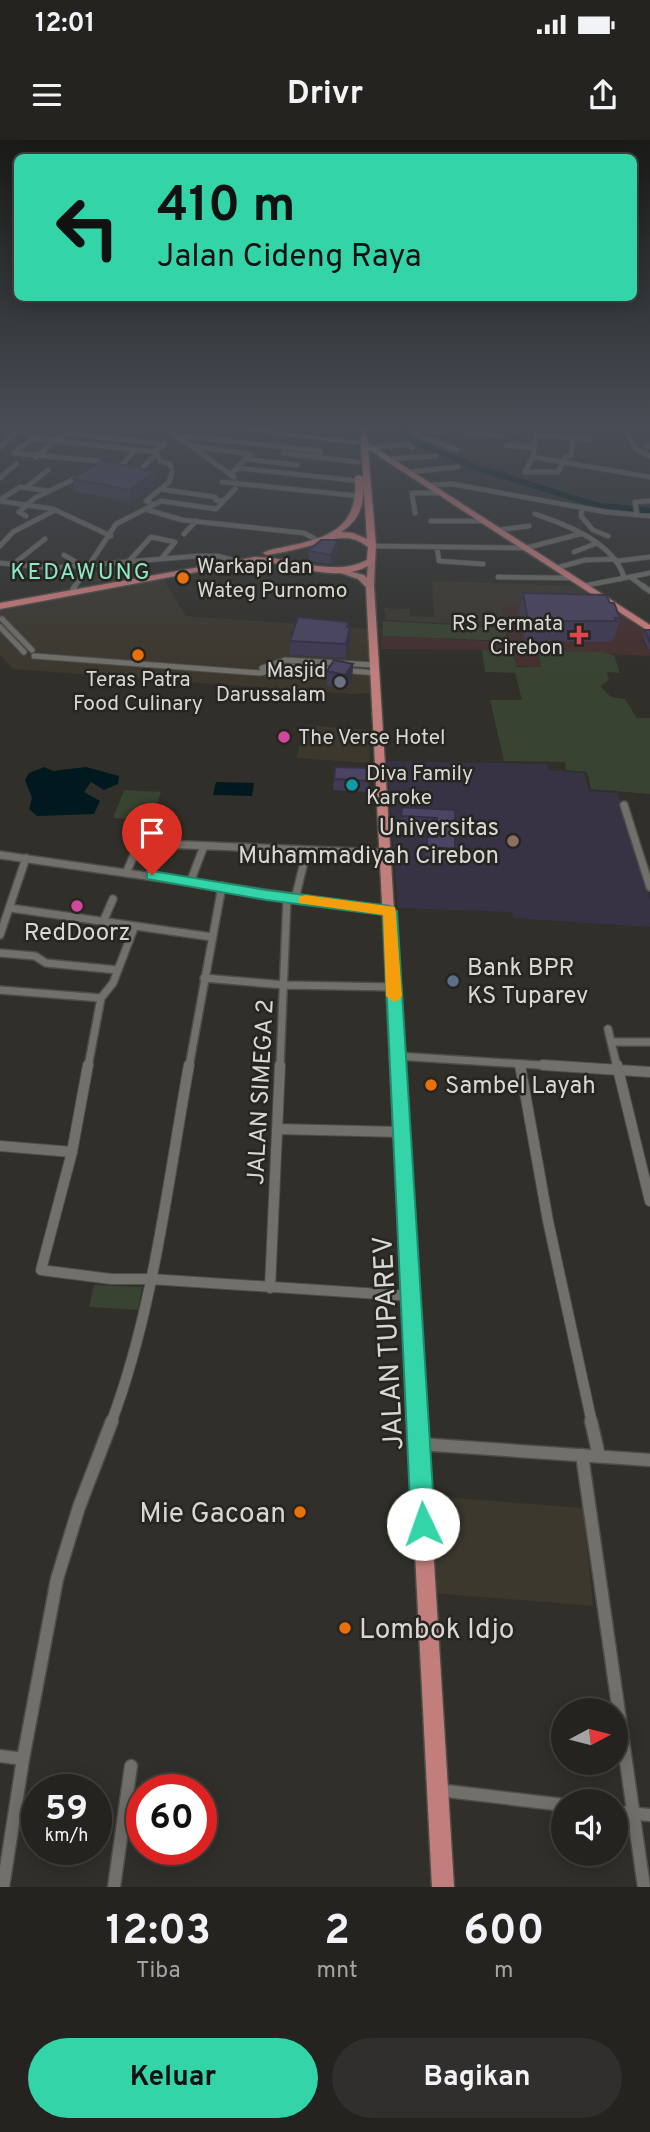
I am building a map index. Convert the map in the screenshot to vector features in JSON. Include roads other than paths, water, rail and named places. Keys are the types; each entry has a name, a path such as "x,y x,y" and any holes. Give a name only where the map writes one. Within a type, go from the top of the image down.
{"highway":[{"path":"300,563 296,560 297,554 355,516 356,510"},
{"path":"0,604 261,559 333,569 357,569 372,561 371,510"},
{"path":"466,510 650,629"},
{"path":"183,571 353,535 362,537 372,546"},
{"path":"62,594 74,589 130,581"}],"main road":[{"name":"JALAN TUPAREV","path":"372,561 370,668 390,911 443,1887"},
{"path":"333,569 361,577 370,586"}],"street":[{"path":"21,510 19,512 26,516"},
{"path":"0,547 13,532 55,510 111,536"},
{"path":"74,589 85,566 111,536 116,524 144,510"},
{"path":"147,510 196,521 304,533 321,540"},
{"path":"205,522 216,510"},
{"path":"541,510 537,514 597,543 624,569 621,579"},
{"path":"582,510 580,516 586,524 608,536"},
{"path":"610,510 637,511 650,516"},
{"path":"184,534 196,521"},
{"path":"430,521 484,521"},
{"path":"498,530 529,526"},
{"path":"372,546 526,548 580,534"},
{"path":"129,561 150,537 175,542 162,558"},
{"path":"12,565 45,539"},
{"path":"574,552 597,543"},
{"path":"437,547 437,560 483,564"},
{"path":"462,564 465,547"},
{"path":"64,555 85,566"},
{"path":"0,563 63,567 209,556 232,560"},
{"path":"556,568 584,560 650,557"},
{"path":"583,586 650,573"},
{"path":"498,577 571,578"},
{"path":"632,578 650,591"},
{"path":"1,619 34,653"},
{"path":"0,627 24,652 24,657 34,653 267,673 291,666 370,668"},
{"path":"624,805 646,862 650,887"},
{"path":"127,872 139,843 386,853"},
{"path":"191,880 204,846"},
{"name":"JALAN SIMEGA 2","path":"270,1288 284,985 291,898 307,850"},
{"path":"0,855 191,880 291,898 390,911"},
{"path":"0,935 26,858"},
{"path":"3,1887 23,1759 57,1579 79,1507 125,1387 150,1279 222,886"},
{"path":"103,922 113,899"},
{"path":"10,908 134,928 212,937"},
{"path":"0,990 100,998 108,992 134,928"},
{"path":"0,953 34,956 47,963 118,970"},
{"path":"204,978 284,985 393,987"},
{"path":"100,998 72,1152 41,1270 111,1279 150,1279 410,1296"},
{"path":"608,1029 650,1201"},
{"path":"611,1042 650,1042"},
{"path":"397,1056 650,1072"},
{"path":"520,1064 548,1222 599,1455"},
{"path":"277,1129 401,1132"},
{"path":"0,1146 72,1152"},
{"path":"419,1444 650,1460"},
{"path":"582,1455 644,1887"},
{"path":"0,1756 23,1759"},
{"path":"114,1887 131,1766"},
{"path":"438,1790 551,1803"},
{"path":"628,1813 650,1815"}],"water":[{"path":"44,767 53,771 86,767 119,776 118,784 104,790 91,782 84,792 100,801 94,814 37,816 29,809 32,798 25,780 29,773"},
{"path":"216,782 254,783 252,796 213,795"}],"waterway":[{"path":"636,510 650,511"}],"place":[{"name":"Warkapi dan Wateg Purnomo","path":"183,578"},
{"name":"RS Permata Cirebon","path":"579,635"},
{"name":"Teras Patra Food Culinary","path":"138,655"},
{"name":"Masjid Darussalam","path":"340,682"},
{"name":"The Verse Hotel","path":"284,737"},
{"name":"Diva Family Karoke","path":"352,785"},
{"name":"Universitas Muhammadiyah Cirebon","path":"513,841"},
{"name":"RedDoorz","path":"77,906"},
{"name":"Bank BPR KS Tuparev","path":"453,981"},
{"name":"Sambel Layah","path":"431,1085"},
{"name":"Mie Gacoan","path":"300,1512"},
{"name":"Lombok Idjo","path":"345,1628"}],"district":[{"name":"KEDAWUNG","path":"81,571"}]}
